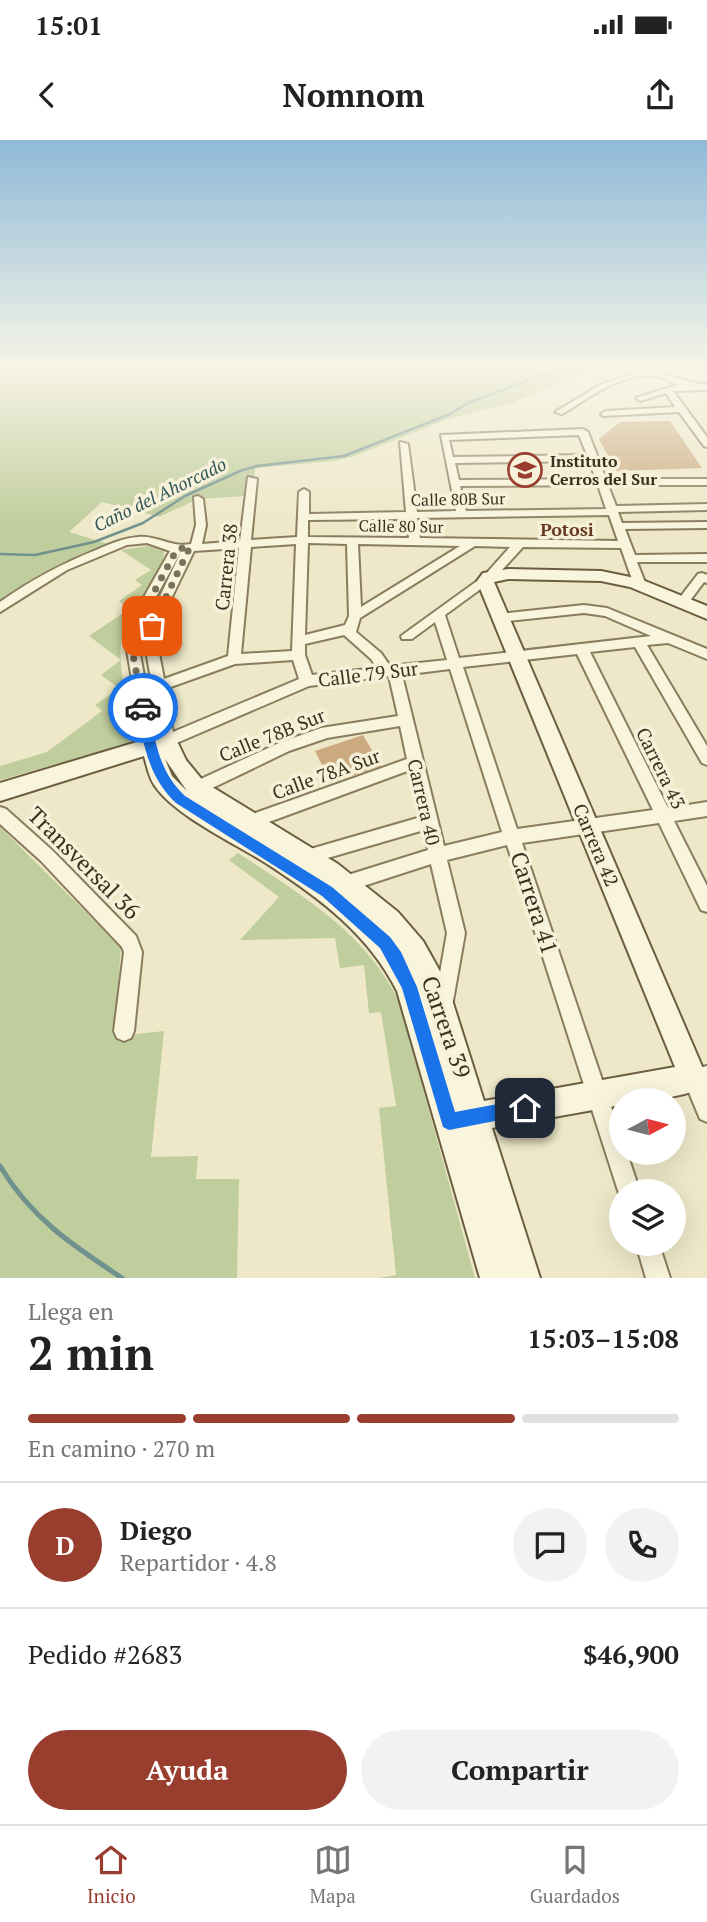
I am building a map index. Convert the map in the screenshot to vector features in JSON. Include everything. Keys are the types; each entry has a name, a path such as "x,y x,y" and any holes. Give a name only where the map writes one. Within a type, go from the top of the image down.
{"street":[{"path":"689,419 707,444"},
{"path":"462,515 444,437 583,432 640,586"},
{"path":"403,444 415,542"},
{"path":"449,460 593,458"},
{"name":"Carrera 38","path":"234,659 252,479"},
{"path":"454,483 707,482"},
{"path":"304,492 298,648 307,681"},
{"path":"198,499 201,525 152,626 150,651 157,687 158,743 163,781 181,799 346,893"},
{"name":"Calle 80B Sur","path":"303,517 707,507"},
{"path":"618,526 707,525"},
{"name":"Calle 80 Sur","path":"0,608 63,567 125,542 148,540 188,548 303,540 625,545"},
{"path":"352,541 355,616 349,629 351,638 391,671"},
{"path":"355,616 472,543"},
{"path":"407,636 488,578 519,544"},
{"path":"188,548 137,620 131,638 158,743 197,788 307,857 346,893"},
{"path":"630,559 707,558"},
{"path":"488,578 508,574 613,578 707,613"},
{"name":"Carrera 42","path":"488,578 486,589 700,1077 707,1112"},
{"path":"682,603 705,578"},
{"path":"499,618 584,609 607,612 707,654"},
{"name":"Carrera 41","path":"438,613 625,1179"},
{"path":"157,687 234,659 298,648 349,629"},
{"name":"Calle 79 Sur","path":"0,792 158,743 307,681 670,638"},
{"path":"638,641 707,759"},
{"name":"Carrera 43","path":"581,648 707,904"},
{"name":"Carrera 40","path":"391,671 456,933 443,1009"},
{"name":"Calle 78B Sur","path":"197,788 284,747 326,732 405,720"},
{"name":"Calle 78A Sur","path":"250,821 415,762"},
{"path":"346,893 436,855 512,837 707,809"},
{"name":"Transversal 36","path":"0,814 47,856 130,942 133,953 124,1031"},
{"path":"307,857 429,822"},
{"name":"Carrera 39","path":"346,893 383,912 426,967 443,1009 462,1119"},
{"name":"Carrera 39","path":"346,893 404,972 462,1119"},
{"path":"462,1119 700,1077"},
{"path":"462,1119 496,1278"},
{"path":"462,1119 524,1278"},
{"path":"651,1256 658,1278"}],"green space":[{"path":"0,419 448,419 355,456 335,461 255,468 254,477 248,478 247,496 198,499 159,517 102,502 69,532 118,547 56,576 0,615"},
{"path":"148,546 164,551 154,579 124,628 121,660 89,636 129,609 119,601 142,585 135,580 151,570 121,550"},
{"path":"121,660 134,742 0,780 0,766 47,752 102,711 95,705 119,688 101,675"},
{"path":"0,827 121,947 115,1026 128,1035 164,1031 151,1157 198,1156 196,1179 239,1179 237,1278 0,1278"},
{"path":"238,853 329,916 349,934 385,976 399,1001 475,1278 379,1278 396,1275 379,1108 396,1106 381,1012 369,1013 364,965 340,968 335,938 240,940 279,897 229,860"}],"building":[{"path":"670,421 702,468 616,471 599,439 620,422"},
{"path":"363,735 381,766 331,783 315,751"}],"waterway":[{"name":"Caño del Ahorcado","path":"0,554 35,555 94,542 143,523 185,496 240,471 257,466 344,456 437,419"},
{"path":"0,1166 39,1216 86,1254 122,1278"}],"way so far":[{"path":"143,708 131,644 133,631 177,549 190,547 152,626"}],"place":[{"name":"Instituto Cerros del Sur","path":"525,470"}],"district":[{"name":"Potosi","path":"567,530"}],"route":[{"path":"143,708 149,746 157,769 171,790 181,799 327,891 385,943 404,972 410,987 449,1121 525,1108"}]}
